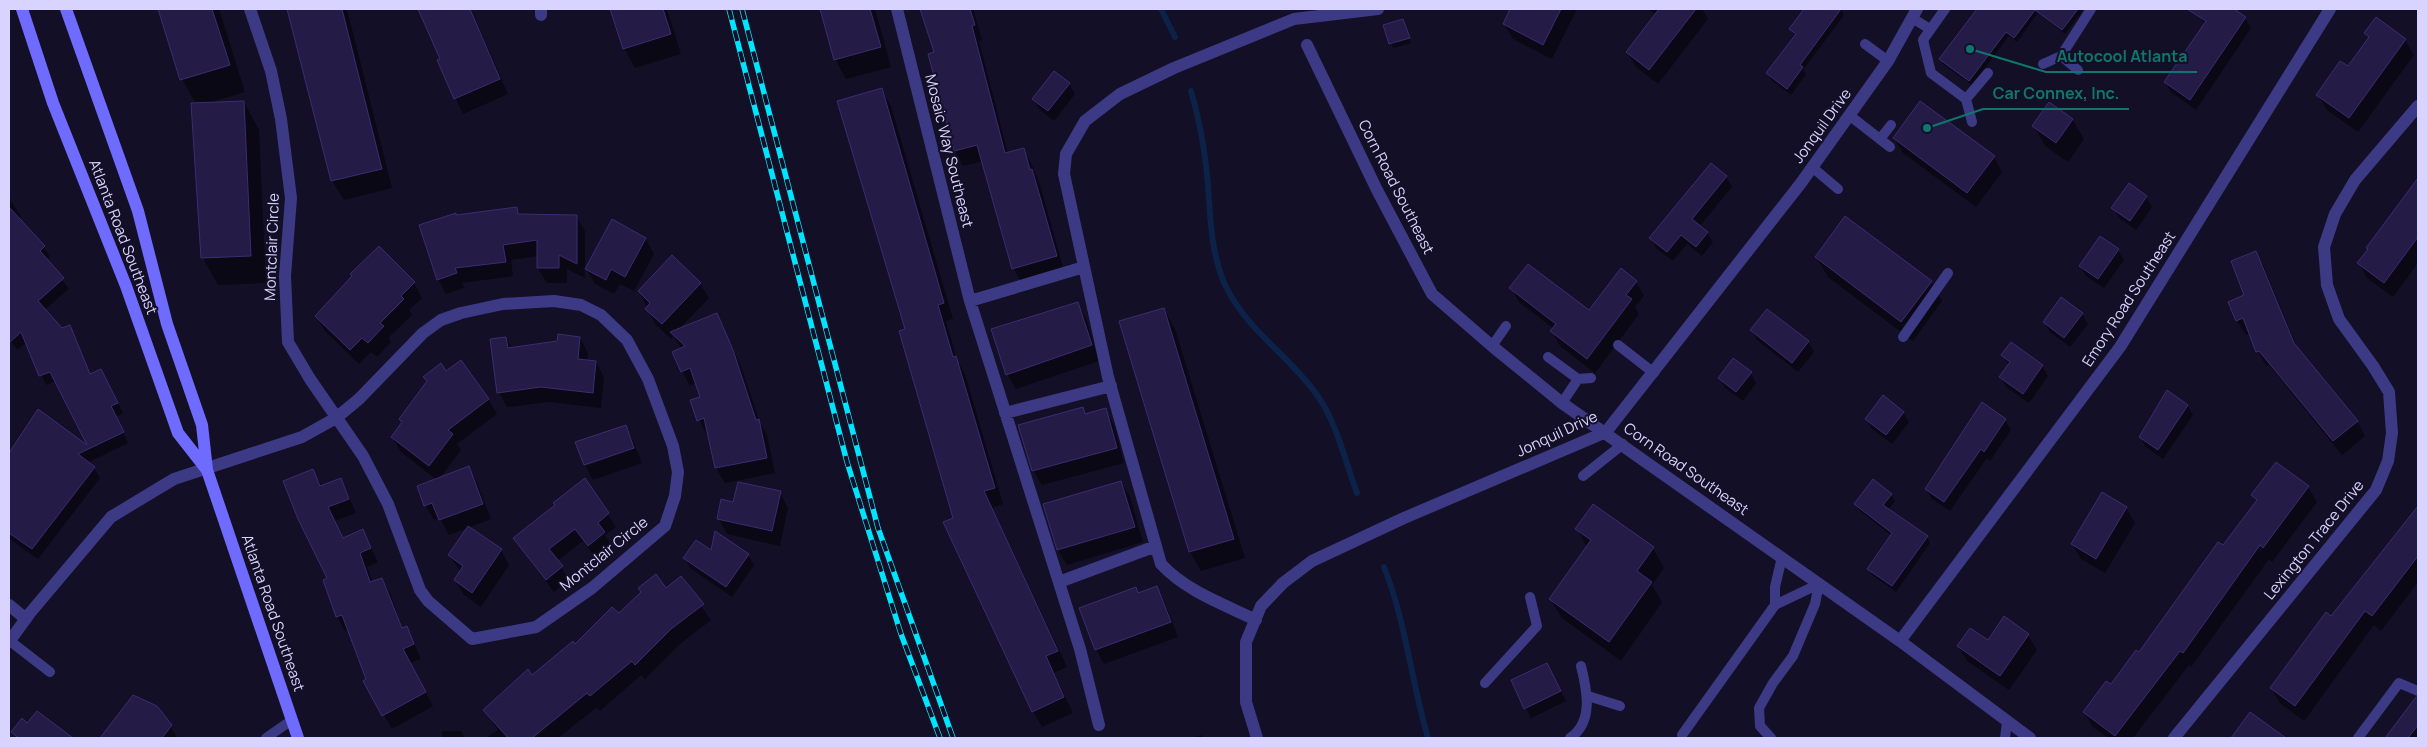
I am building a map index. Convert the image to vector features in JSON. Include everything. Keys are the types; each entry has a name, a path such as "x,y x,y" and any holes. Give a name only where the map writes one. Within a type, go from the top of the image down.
{"main road":[{"name":"Atlanta Road Southeast","path":"22,9 54,103 126,286 178,433 206,470"},
{"name":"Atlanta Road Southeast","path":"66,9 138,211 167,324 202,426 206,470 298,738"}],"street":[{"name":"Montclair Circle","path":"9,642 111,517 166,483 302,437 336,418 359,399 423,333 441,320 461,313 503,304 554,300 581,305 601,315 627,340 648,379 673,446 678,472 675,496 665,526 592,588 536,628 472,638 428,601 420,590 388,504 363,456 336,418 288,342 285,276 291,198 281,118 271,71 250,9"},
{"name":"Mosaic Way Southeast","path":"897,9 970,301 1080,649 1099,725"},
{"path":"1256,620 1197,592 1173,577 1161,564 1111,386 1064,174 1066,154 1085,121 1120,94 1174,68 1294,19 1378,9"},
{"name":"Emory Road Southeast","path":"1900,641 2120,347 2330,9"},
{"name":"Jonquil Drive","path":"1257,738 1246,702 1246,642 1261,606 1283,583 1312,561 1404,518 1606,432 1654,373 1812,167 1888,61 1914,14"},
{"name":"Corn Road Southeast","path":"1307,45 1377,190 1432,294 1562,403 1606,432 1900,641 2030,738"},
{"name":"Lexington Trace Drive","path":"2174,738 2376,490 2388,461 2392,433 2389,392 2374,366 2339,318 2327,285 2324,247 2335,214 2355,180 2418,106"},
{"path":"970,301 1084,267"},
{"path":"1005,412 1111,386"},
{"path":"1059,582 1156,546"},
{"path":"9,605 26,619"}],"lane":[{"path":"1945,9 1924,40 1931,73 1966,99 1972,122"},
{"path":"2043,64 2061,56 2092,9"},
{"path":"1914,14 1930,30"},
{"path":"1865,44 1888,61"},
{"path":"2061,56 2078,70"},
{"path":"1966,99 1988,73"},
{"path":"1849,115 1890,147"},
{"path":"1880,139 1891,125"},
{"path":"1812,167 1838,189"},
{"path":"1902,336 1948,272"},
{"path":"1492,346 1506,326"},
{"path":"1618,345 1654,373"},
{"path":"1548,357 1578,379 1590,378"},
{"path":"1562,403 1578,379"},
{"path":"1583,476 1623,444"},
{"path":"1775,605 1775,587 1782,557"},
{"path":"1682,735 1775,605 1819,584"},
{"path":"1771,738 1760,726 1759,708 1773,683 1793,656 1815,604 1819,584"},
{"path":"1485,683 1537,626 1530,597"},
{"path":"9,642 50,672"},
{"path":"1570,738 1584,719 1588,696 1581,666"},
{"path":"2358,738 2399,683 2418,691"},
{"path":"1588,696 1620,706"},
{"path":"266,738 292,720"},
{"path":"2005,738 2007,722"}],"building":[{"path":"158,9 212,9 230,65 180,80"},
{"path":"287,9 342,9 382,169 331,181"},
{"path":"418,9 470,9 500,79 454,99 437,60 440,59"},
{"path":"610,9 663,9 671,34 623,49"},
{"path":"820,9 870,9 881,47 834,60"},
{"path":"920,9 970,9 975,25 972,26 1005,153 1024,148 1030,170 1032,169 1057,256 1012,269 977,145 954,151 928,54 934,52"},
{"path":"1510,9 1561,9 1543,45 1503,24"},
{"path":"1659,9 1696,9 1649,70 1626,52"},
{"path":"1804,9 1841,9 1800,65 1803,67 1787,89 1766,73 1796,34 1789,29"},
{"path":"1977,9 2078,9 2062,30 2035,10 2014,38 2006,32 1969,81 1939,59"},
{"path":"2187,9 2234,9 2246,17 2190,100 2164,82 2206,21"},
{"path":"2376,17 2406,39 2349,118 2316,95 2340,61 2348,66 2369,37 2364,33"},
{"path":"1403,19 1410,38 1389,44 1383,25"},
{"path":"1054,71 1070,83 1048,111 1032,99"},
{"path":"882,88 944,303 938,305 953,357 956,356 995,488 984,491 1058,651 1046,656 1064,697 1032,712 943,522 953,518 899,331 905,329 837,101"},
{"path":"244,101 251,256 201,258 191,103"},
{"path":"1920,101 1995,156 1967,193 1893,138"},
{"path":"2049,102 2073,119 2056,143 2032,126"},
{"path":"1711,163 1727,176 1692,219 1708,232 1696,247 1681,235 1667,252 1649,238"},
{"path":"2418,178 2418,237 2384,283 2357,263"},
{"path":"2129,183 2147,196 2130,221 2111,208"},
{"path":"9,207 45,246 40,251 64,278 38,301 62,328 70,325 90,374 101,369 118,403 111,406 124,432 78,454 95,467 32,549 9,533 9,453 38,409 87,445 50,372 39,376 21,332 9,343"},
{"path":"517,207 518,214 577,215 577,264 559,255 559,268 537,268 537,240 503,245 506,262 455,268 457,273 437,280 419,225 456,213 456,215"},
{"path":"1845,216 1932,281 1901,322 1815,257"},
{"path":"612,219 646,238 625,277 611,269 606,280 585,269"},
{"path":"2100,236 2119,249 2098,279 2079,266"},
{"path":"379,246 415,282 401,296 404,299 380,323 384,326 368,343 362,338 350,350 315,316 352,276 350,274"},
{"path":"2256,251 2294,343 2358,421 2333,441 2259,351 2256,352 2243,318 2236,321 2228,302 2244,295 2231,261"},
{"path":"672,255 701,283 662,324 645,309 650,303 638,291"},
{"path":"1528,264 1589,310 1621,268 1637,281 1626,295 1632,299 1587,359 1550,331 1556,324 1509,288"},
{"path":"2061,297 2083,313 2064,338 2043,322"},
{"path":"1078,302 1092,345 1006,375 991,329"},
{"path":"1164,308 1234,539 1189,552 1119,321"},
{"path":"1767,309 1809,341 1792,363 1750,330"},
{"path":"717,313 733,350 756,420 759,419 767,458 715,468 704,418 697,421 690,400 700,397 690,368 681,372 672,352 685,346 670,332"},
{"path":"558,334 580,337 578,359 596,361 593,393 541,387 497,393 490,339 506,337 508,348 557,341"},
{"path":"2011,342 2043,365 2023,394 1999,377 2010,362 2001,355"},
{"path":"1733,358 1752,372 1736,392 1718,378"},
{"path":"461,360 489,399 448,430 453,434 429,466 391,437 402,422 399,419 427,381 423,377 441,363 446,371"},
{"path":"2167,390 2188,405 2158,450 2139,437"},
{"path":"1883,395 1904,412 1886,435 1865,419"},
{"path":"1982,402 2006,419 1984,452 1981,449 1944,502 1925,489"},
{"path":"1083,407 1085,414 1106,408 1117,448 1032,471 1018,425"},
{"path":"626,425 634,448 584,465 575,442"},
{"path":"2276,462 2309,486 2263,548 2260,545 2183,653 2180,651 2115,736 2083,712 2106,681 2111,684 2136,650 2139,652 2218,542 2223,545 2257,500 2251,495"},
{"path":"469,466 483,504 439,520 432,503 424,506 417,486"},
{"path":"313,469 320,486 341,478 349,499 328,507 343,538 363,529 371,548 360,553 370,582 382,578 402,628 407,626 414,644 403,649 426,692 382,716 363,681 366,679 342,615 336,617 323,580 327,578 298,519 283,481"},
{"path":"585,478 609,513 598,523 605,532 588,546 575,529 549,549 563,566 546,580 513,538 555,505 553,503"},
{"path":"1873,479 1892,494 1883,505 1928,536 1892,586 1867,569 1892,533 1854,504"},
{"path":"1121,481 1135,527 1057,550 1043,504"},
{"path":"738,482 781,491 772,531 717,519 721,499 733,502"},
{"path":"2102,492 2127,507 2096,559 2071,544"},
{"path":"1593,504 1654,547 1637,571 1652,582 1609,642 1549,599 1591,540 1575,529"},
{"path":"2418,506 2418,556 2372,616 2365,611 2295,706 2270,688 2326,612 2331,616"},
{"path":"468,526 502,549 472,593 454,580 463,566 448,555"},
{"path":"715,531 749,554 726,587 683,558 696,540 711,550"},
{"path":"656,574 666,588 681,576 704,604 671,629 635,665 632,661 590,696 587,693 532,738 508,738 483,710 528,669 532,675 573,641 575,644 612,607 619,613 641,592 638,588"},
{"path":"1157,586 1171,622 1095,650 1079,608 1136,587 1138,593"},
{"path":"2004,616 2029,634 2000,676 1957,646 1970,628 1988,640"},
{"path":"1547,663 1561,691 1524,709 1511,680"},
{"path":"133,695 157,706 172,725 162,738 100,738"},
{"path":"2416,697 2418,698 2418,725 2408,738 2385,738"},
{"path":"37,711 73,738 16,738 11,732 22,718 27,723"},
{"path":"2250,712 2286,738 2231,738"}],"waterway":[{"path":"1161,9 1175,37"},
{"path":"1191,91 1205,156 1213,241 1225,285 1245,316 1305,380 1324,406 1335,430 1357,493"},
{"path":"1384,567 1398,609 1428,738"}],"railway":[{"path":"729,9 847,462 901,634 940,738"},
{"path":"742,9 878,528 953,738"}],"place":[{"name":"Autocool Atlanta","path":"1970,49"},
{"name":"Car Connex, Inc.","path":"1927,128"}]}
